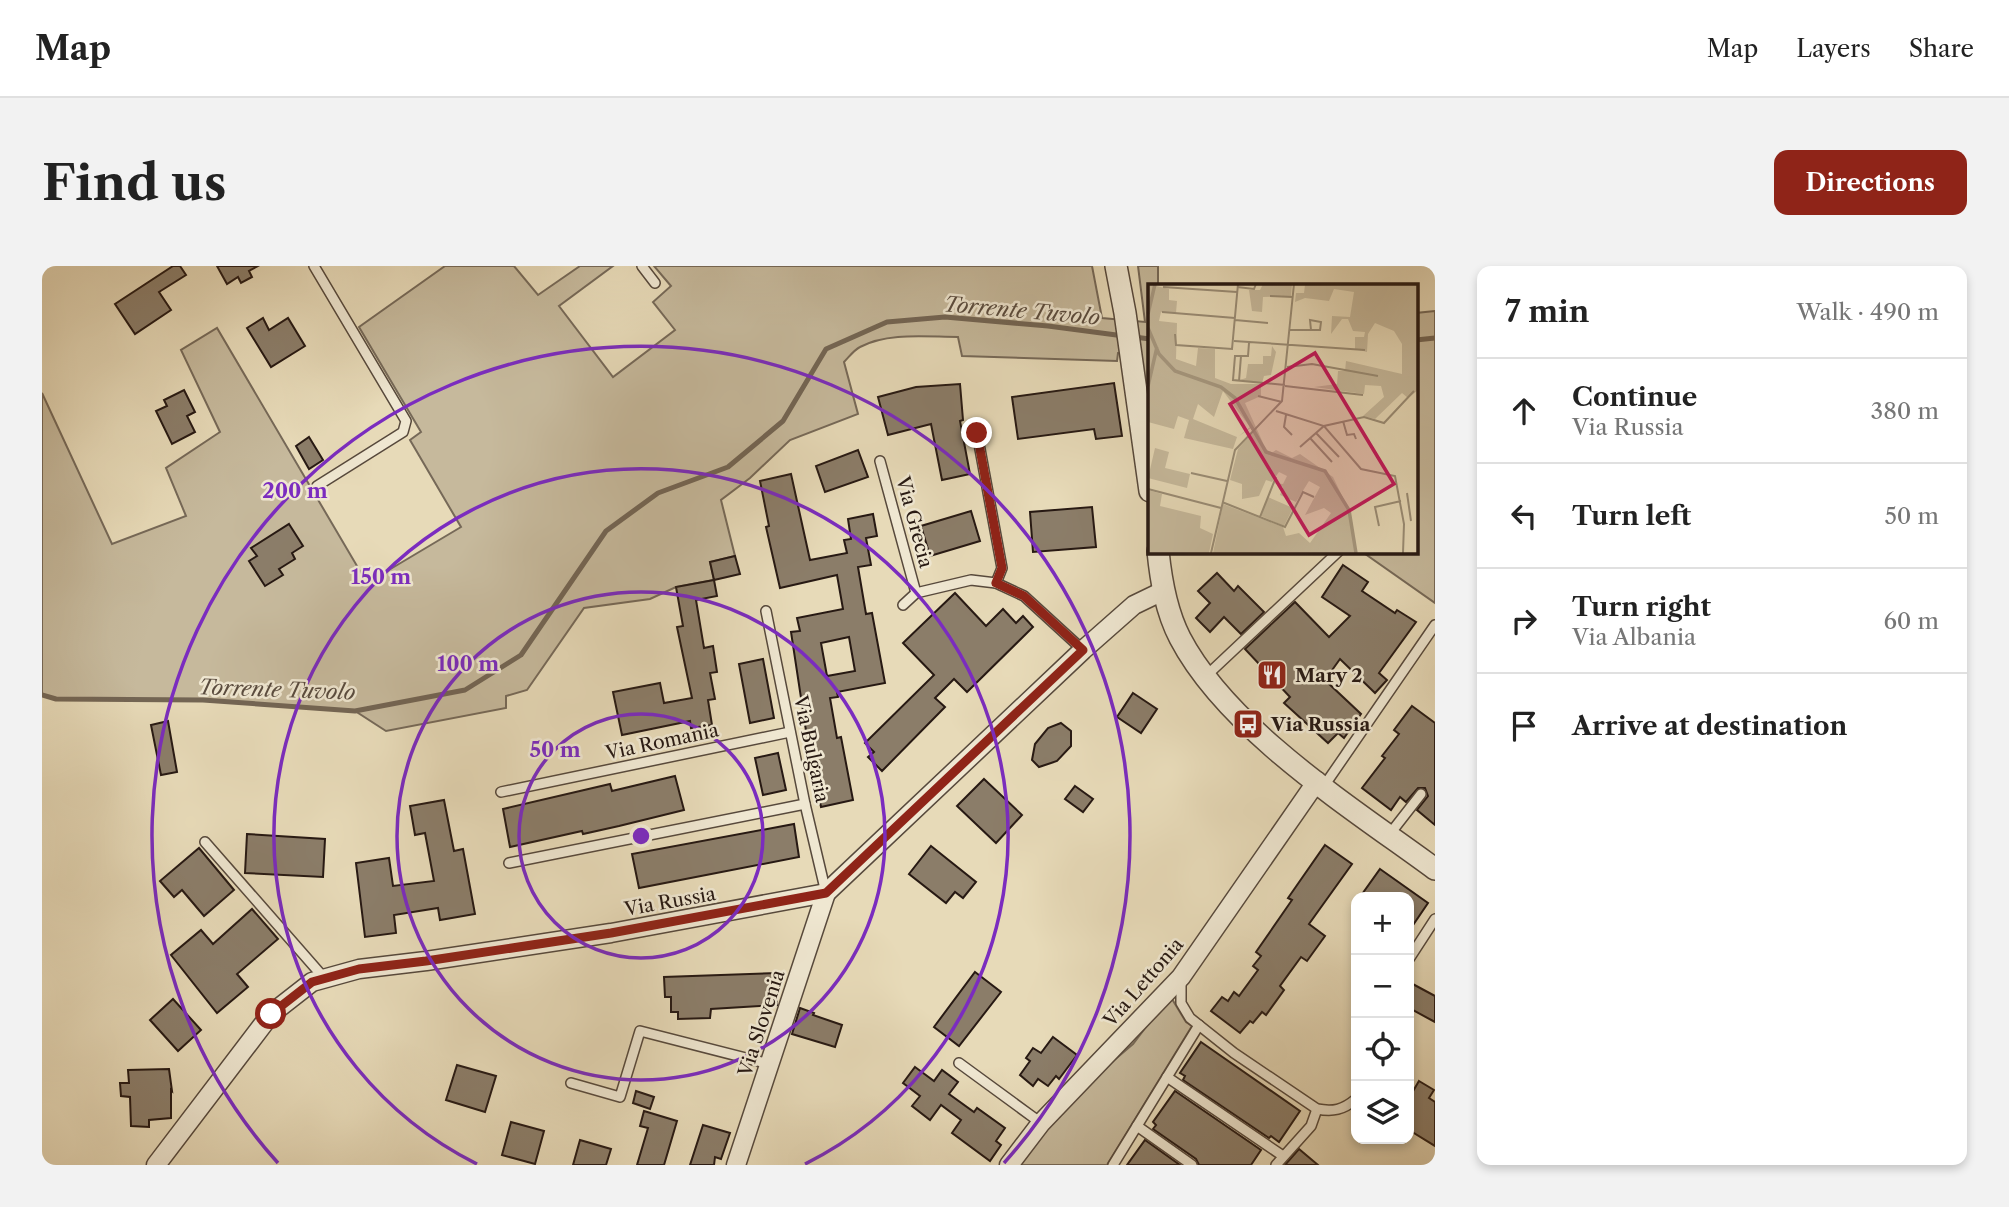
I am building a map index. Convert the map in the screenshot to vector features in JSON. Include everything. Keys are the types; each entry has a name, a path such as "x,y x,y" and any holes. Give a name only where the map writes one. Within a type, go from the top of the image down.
{"street":[{"path":"1116,266 1148,477"},
{"path":"1158,553 1163,591 1179,637 1204,678 1248,724 1320,784 1435,869"},
{"path":"826,893 1083,650 1135,605 1163,591"},
{"name":"Via Lettonia","path":"1009,1165 1041,1122 1181,976 1320,784"},
{"name":"Via Russia","path":"156,1165 271,1014 312,982 359,969 611,933 826,893"},
{"name":"Via Slovenia","path":"737,1165 826,893"}],"lane":[{"path":"314,266 406,421 403,432 317,486"},
{"path":"642,266 655,283"},
{"path":"977,433 1002,568 996,583"},
{"name":"Via Grecia","path":"880,461 916,593"},
{"path":"1204,678 1337,553"},
{"path":"903,605 916,593 971,580 996,583 1024,596 1083,650"},
{"name":"Via Bulgaria","path":"766,611 826,893"},
{"path":"1320,784 1435,625"},
{"name":"Via Romania","path":"501,792 790,732"},
{"path":"1389,835 1421,794"},
{"path":"509,863 805,804"},
{"path":"205,842 325,979"},
{"path":"1412,955 1435,919"},
{"path":"1181,976 1181,1003 1190,1018 1199,1025 1317,1109 1331,1112 1346,1108 1351,1104"},
{"path":"1113,1165 1199,1025"},
{"path":"571,1083 620,1097 640,1031 769,1064"},
{"path":"959,1063 1041,1122"},
{"path":"1167,1077 1283,1156"},
{"path":"1276,1165 1311,1126 1317,1109"},
{"path":"1137,1126 1192,1165"}],"shaded area":[{"path":"445,266 514,266 538,295 580,266 613,266 559,306 613,377 675,330 653,302 671,286 654,266 1092,266 1102,318 1145,322 1138,266 1158,266 1158,284 1148,284 1148,399 1144,400 1141,355 1118,353 1117,361 962,356 958,337 895,337 860,347 844,362 858,414 790,440 750,478 721,500 735,556 710,562 714,580 676,587 650,599 584,608 527,690 506,696 506,708 386,731 355,711 203,700 56,699 42,695 42,393 112,544 186,516 166,468 220,432 181,350 217,328 367,583 461,527 410,440 421,432 359,327"},
{"path":"1435,311 1435,603 1364,553 1418,553 1418,313"},
{"path":"1172,999 1186,1022 1192,1026 1107,1165 1019,1165 1078,1091 1133,1044 1155,1015"}],"building":[{"path":"173,266 180,266 186,275 159,292 171,310 135,334 115,304"},
{"path":"217,266 258,266 249,271 252,277 241,283 238,277 227,284"},
{"path":"263,318 269,330 288,318 305,346 271,367 247,328"},
{"path":"1114,383 1122,436 1096,439 1094,429 1018,439 1012,397"},
{"path":"960,384 963,420 960,421 970,474 942,480 931,424 888,435 878,397 916,387"},
{"path":"184,390 195,412 187,416 195,432 172,444 156,411 167,406 164,400"},
{"path":"309,437 323,460 309,469 296,446"},
{"path":"858,450 868,477 825,492 816,466"},
{"path":"791,474 810,560 847,553 844,540 851,539 848,519 873,514 877,536 866,538 871,565 858,567 866,614 872,613 885,683 837,692 838,697 830,698 837,738 841,737 853,800 821,807 808,744 791,632 800,631 797,618 843,609 837,575 780,588 766,527 769,526 760,481","holes":["849,637 855,671 827,676 821,643"]},
{"path":"1092,507 1096,547 1033,552 1030,512"},
{"path":"971,511 980,541 930,556 921,526"},
{"path":"289,524 303,546 292,553 295,559 279,569 283,575 265,586 249,561 257,556 251,548"},
{"path":"735,556 740,574 714,580 710,562"},
{"path":"1343,565 1368,582 1362,591 1395,613 1397,610 1416,622 1379,673 1387,680 1375,693 1340,659 1325,680 1361,714 1344,738 1338,733 1328,743 1284,703 1290,697 1245,649 1295,602 1329,637 1350,616 1322,597"},
{"path":"1217,573 1234,591 1238,586 1264,612 1241,634 1224,617 1210,632 1196,618 1210,603 1198,591"},
{"path":"714,580 717,596 696,600 704,648 713,646 717,672 710,673 715,699 708,700 712,725 691,728 690,721 622,735 613,692 660,683 664,703 692,698 677,627 683,626 676,587"},
{"path":"955,593 986,626 1003,609 1016,623 1023,616 1033,627 967,692 954,679 935,698 945,707 882,771 868,757 874,752 865,743 934,675 903,643"},
{"path":"763,659 774,718 750,723 739,664"},
{"path":"1133,693 1157,709 1141,733 1117,717"},
{"path":"1412,706 1435,723 1435,825 1417,810 1428,796 1425,788 1418,788 1406,802 1400,797 1391,810 1362,788 1385,758 1382,756 1399,734 1394,730"},
{"path":"168,721 177,772 161,775 151,725"},
{"path":"1061,723 1071,731 1071,746 1057,761 1039,767 1032,760 1035,744 1048,728"},
{"path":"778,753 786,790 763,795 755,758"},
{"path":"675,776 684,810 583,834 582,831 510,847 503,809 610,784 612,791"},
{"path":"984,779 1022,815 996,843 957,806"},
{"path":"1075,786 1093,799 1083,812 1065,799"},
{"path":"444,800 454,851 463,849 475,914 440,920 438,908 394,915 396,933 365,937 356,863 389,858 393,886 434,881 425,833 415,835 410,806"},
{"path":"794,824 799,857 639,888 632,854"},
{"path":"247,834 325,839 323,877 245,873"},
{"path":"1325,845 1352,864 1309,924 1325,936 1307,961 1301,957 1280,986 1284,990 1266,1015 1262,1012 1240,1033 1211,1011 1222,997 1228,1001 1234,992 1239,996 1258,970 1253,966 1261,956 1256,952 1292,900 1288,898"},
{"path":"931,846 976,882 963,898 955,892 946,903 909,874"},
{"path":"199,848 234,890 204,916 182,890 174,897 160,881"},
{"path":"1380,869 1412,892 1364,892"},
{"path":"1414,893 1428,903 1414,924"},
{"path":"252,909 278,939 237,974 248,987 217,1013 171,955 201,930 213,944"},
{"path":"975,972 1001,992 959,1046 934,1027"},
{"path":"777,973 777,1005 711,1009 710,1018 678,1019 678,1012 671,1012 671,997 665,997 664,977"},
{"path":"1414,985 1435,996 1435,1022 1414,1011"},
{"path":"173,999 201,1030 178,1051 150,1020"},
{"path":"800,1008 842,1025 835,1047 792,1034"},
{"path":"1053,1037 1077,1055 1059,1079 1056,1076 1048,1086 1038,1079 1033,1086 1020,1075 1030,1061 1026,1058 1033,1048 1041,1053"},
{"path":"1201,1042 1300,1111 1279,1142 1183,1080 1185,1076 1180,1073"},
{"path":"457,1065 496,1076 485,1112 446,1100"},
{"path":"915,1067 934,1081 942,1070 958,1082 949,1094 974,1112 977,1108 1005,1128 996,1141 1001,1145 990,1161 952,1133 961,1120 941,1105 930,1120 912,1106 920,1096 903,1083"},
{"path":"169,1069 172,1091 171,1118 149,1120 149,1127 131,1126 130,1097 121,1096 120,1083 129,1083 128,1070"},
{"path":"1419,1081 1434,1090 1429,1098 1435,1102 1435,1146 1414,1133 1414,1090"},
{"path":"636,1091 654,1097 650,1109 633,1103"},
{"path":"1175,1091 1261,1150 1251,1165 1199,1165 1196,1159 1153,1129 1156,1125 1153,1122"},
{"path":"644,1111 677,1121 664,1165 637,1165 648,1128 640,1126"},
{"path":"511,1122 544,1131 535,1164 502,1155"},
{"path":"703,1125 730,1133 721,1159 715,1157 714,1165 690,1165"},
{"path":"580,1140 611,1149 606,1165 573,1165"},
{"path":"1145,1140 1180,1165 1127,1165"},
{"path":"1299,1149 1318,1165 1285,1165"}],"waterway":[{"name":"Torrente Tuvolo","path":"42,695 56,699 203,700 355,711 465,690 521,655 606,531 658,493 728,467 783,421 826,349 887,322 945,317 1124,336"},
{"name":"Torrente Tuvolo","path":"1134,337 1148,339"},
{"name":"Torrente Tuvolo","path":"1418,340 1435,338"}],"place":[{"name":"Mary 2","path":"1272,675"},
{"name":"Via Russia","path":"1248,724"}],"route":[{"path":"271,1014 312,982 359,969 611,933 826,893 1083,650 1024,596 996,583 1002,568 977,433"}]}
